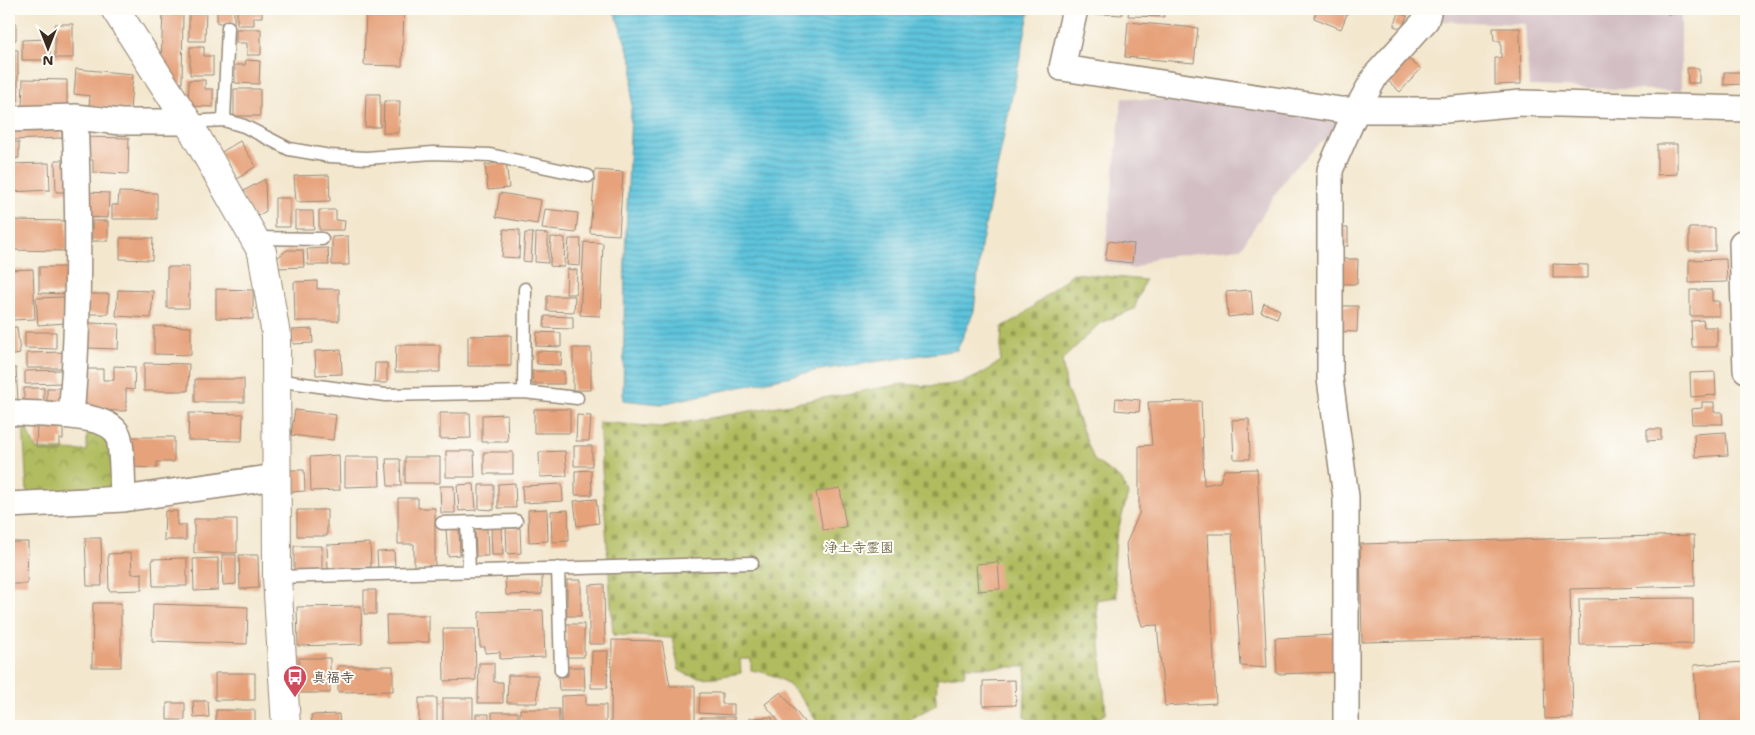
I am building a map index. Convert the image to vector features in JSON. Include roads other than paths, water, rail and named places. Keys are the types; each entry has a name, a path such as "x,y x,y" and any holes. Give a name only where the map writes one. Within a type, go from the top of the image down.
{"street":[{"path":"115,9 188,122 262,252 276,335 277,577 286,726"},
{"path":"1075,9 1062,68 1341,110 1445,110 1521,103 1746,109"},
{"path":"1346,726 1346,497 1330,379 1330,170 1356,109 1376,75 1426,20 1429,9"},
{"path":"9,120 75,117 121,122 188,122"},
{"path":"71,416 78,343 79,249 75,117"},
{"path":"1746,243 1742,243 1746,370"},
{"path":"9,412 96,419 114,427 119,437 123,499"},
{"path":"9,505 123,499 276,477"}],"lane":[{"path":"224,120 228,27"},
{"path":"188,122 224,120 244,126 289,149 330,156 366,158 433,153 490,155 588,176"},
{"path":"255,238 322,239"},
{"path":"524,392 525,289"},
{"path":"275,380 385,395 524,392 577,398"},
{"path":"442,523 516,521"},
{"path":"467,523 469,571"},
{"path":"277,577 752,563"},
{"path":"558,568 560,670"}],"water":[{"path":"609,9 1030,9 981,246 974,311 957,350 819,370 661,404 623,400 625,256 633,64 616,16"}],"place":[{"name":"真福寺","path":"295,698"}],"park label":[{"name":"浄土寺霊園","path":"859,547"}]}
